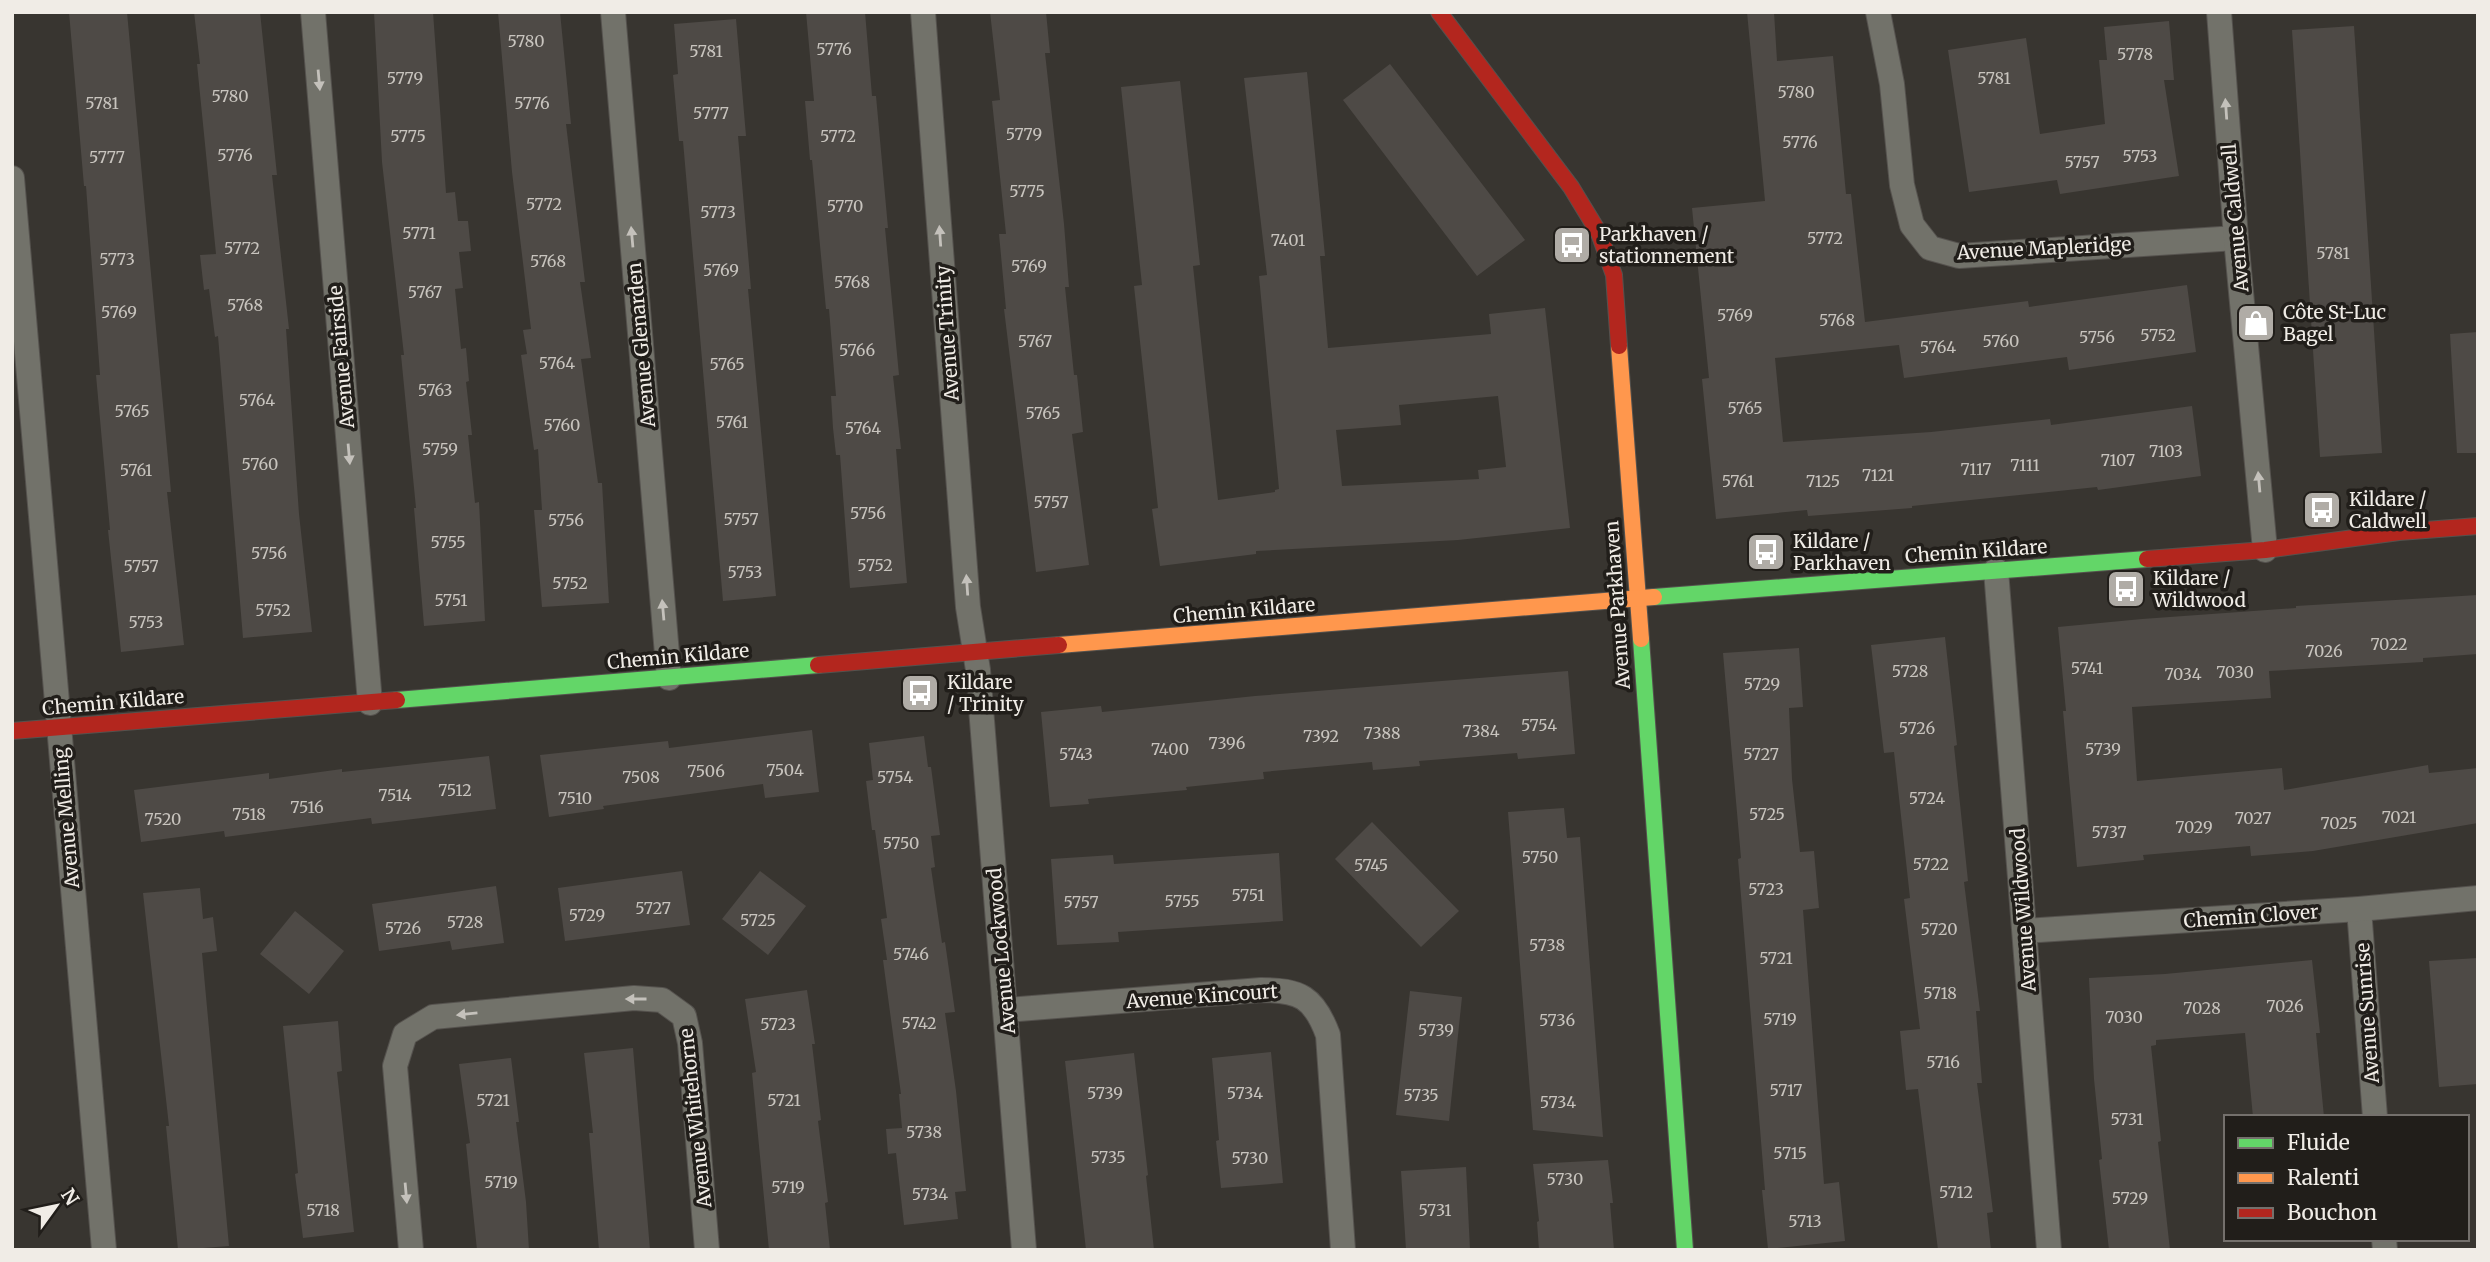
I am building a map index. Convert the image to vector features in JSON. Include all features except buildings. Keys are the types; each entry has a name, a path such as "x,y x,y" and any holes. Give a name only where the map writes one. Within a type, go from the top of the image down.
{"street":[{"name":"Avenue Fairside","path":"313,12 370,703"},
{"name":"Avenue Glenarden","path":"613,12 669,678"},
{"name":"Avenue Trinity","path":"923,12 968,607 976,653"},
{"name":"Avenue Parkhaven","path":"1439,12 1565,177 1600,233 1616,290 1685,1250"},
{"name":"Avenue Mapleridge","path":"1878,12 1892,84 1902,185 1912,225 1930,248 1959,256 2236,238"},
{"name":"Avenue Caldwell","path":"2219,12 2236,238 2265,550"},
{"name":"Avenue Melling","path":"12,178 104,1250"},
{"name":"Chemin Kildare","path":"12,731 1638,598 2265,550 2399,532 2478,526"},
{"name":"Avenue Wildwood","path":"1996,570 2049,1250"},
{"name":"Avenue Lockwood","path":"976,653 1024,1250"},
{"name":"Chemin Clover","path":"2025,931 2359,909 2478,898"},
{"name":"Avenue Sunrise","path":"2359,909 2375,1115"},
{"name":"Avenue Kincourt","path":"1006,1010 1261,990 1287,990 1308,1001 1320,1014 1328,1035 1343,1250"},
{"name":"Avenue Whitehorne","path":"411,1250 395,1066 405,1034 433,1017 634,998 662,1000 684,1016 690,1043 708,1250"}],"traffic: fast":[{"path":"1654,597 2147,559"},
{"path":"1641,639 1685,1250"},
{"path":"397,700 818,665"}],"traffic: slow":[{"path":"1619,346 1641,639"},
{"path":"1059,645 1654,597"}],"traffic: jam":[{"path":"1439,12 1571,187 1599,233 1614,275 1619,346"},
{"path":"2147,559 2265,550 2399,532 2478,526"},
{"path":"818,665 1059,645"},
{"path":"12,731 397,700"}],"place":[{"name":"Parkhaven / stationnement","path":"1572,245"},
{"name":"Côte St-Luc Bagel","path":"2256,323"},
{"name":"Kildare / Caldwell","path":"2322,510"},
{"name":"Kildare / Parkhaven","path":"1766,552"},
{"name":"Kildare / Wildwood","path":"2126,589"},
{"name":"Kildare / Trinity","path":"920,693"}]}
